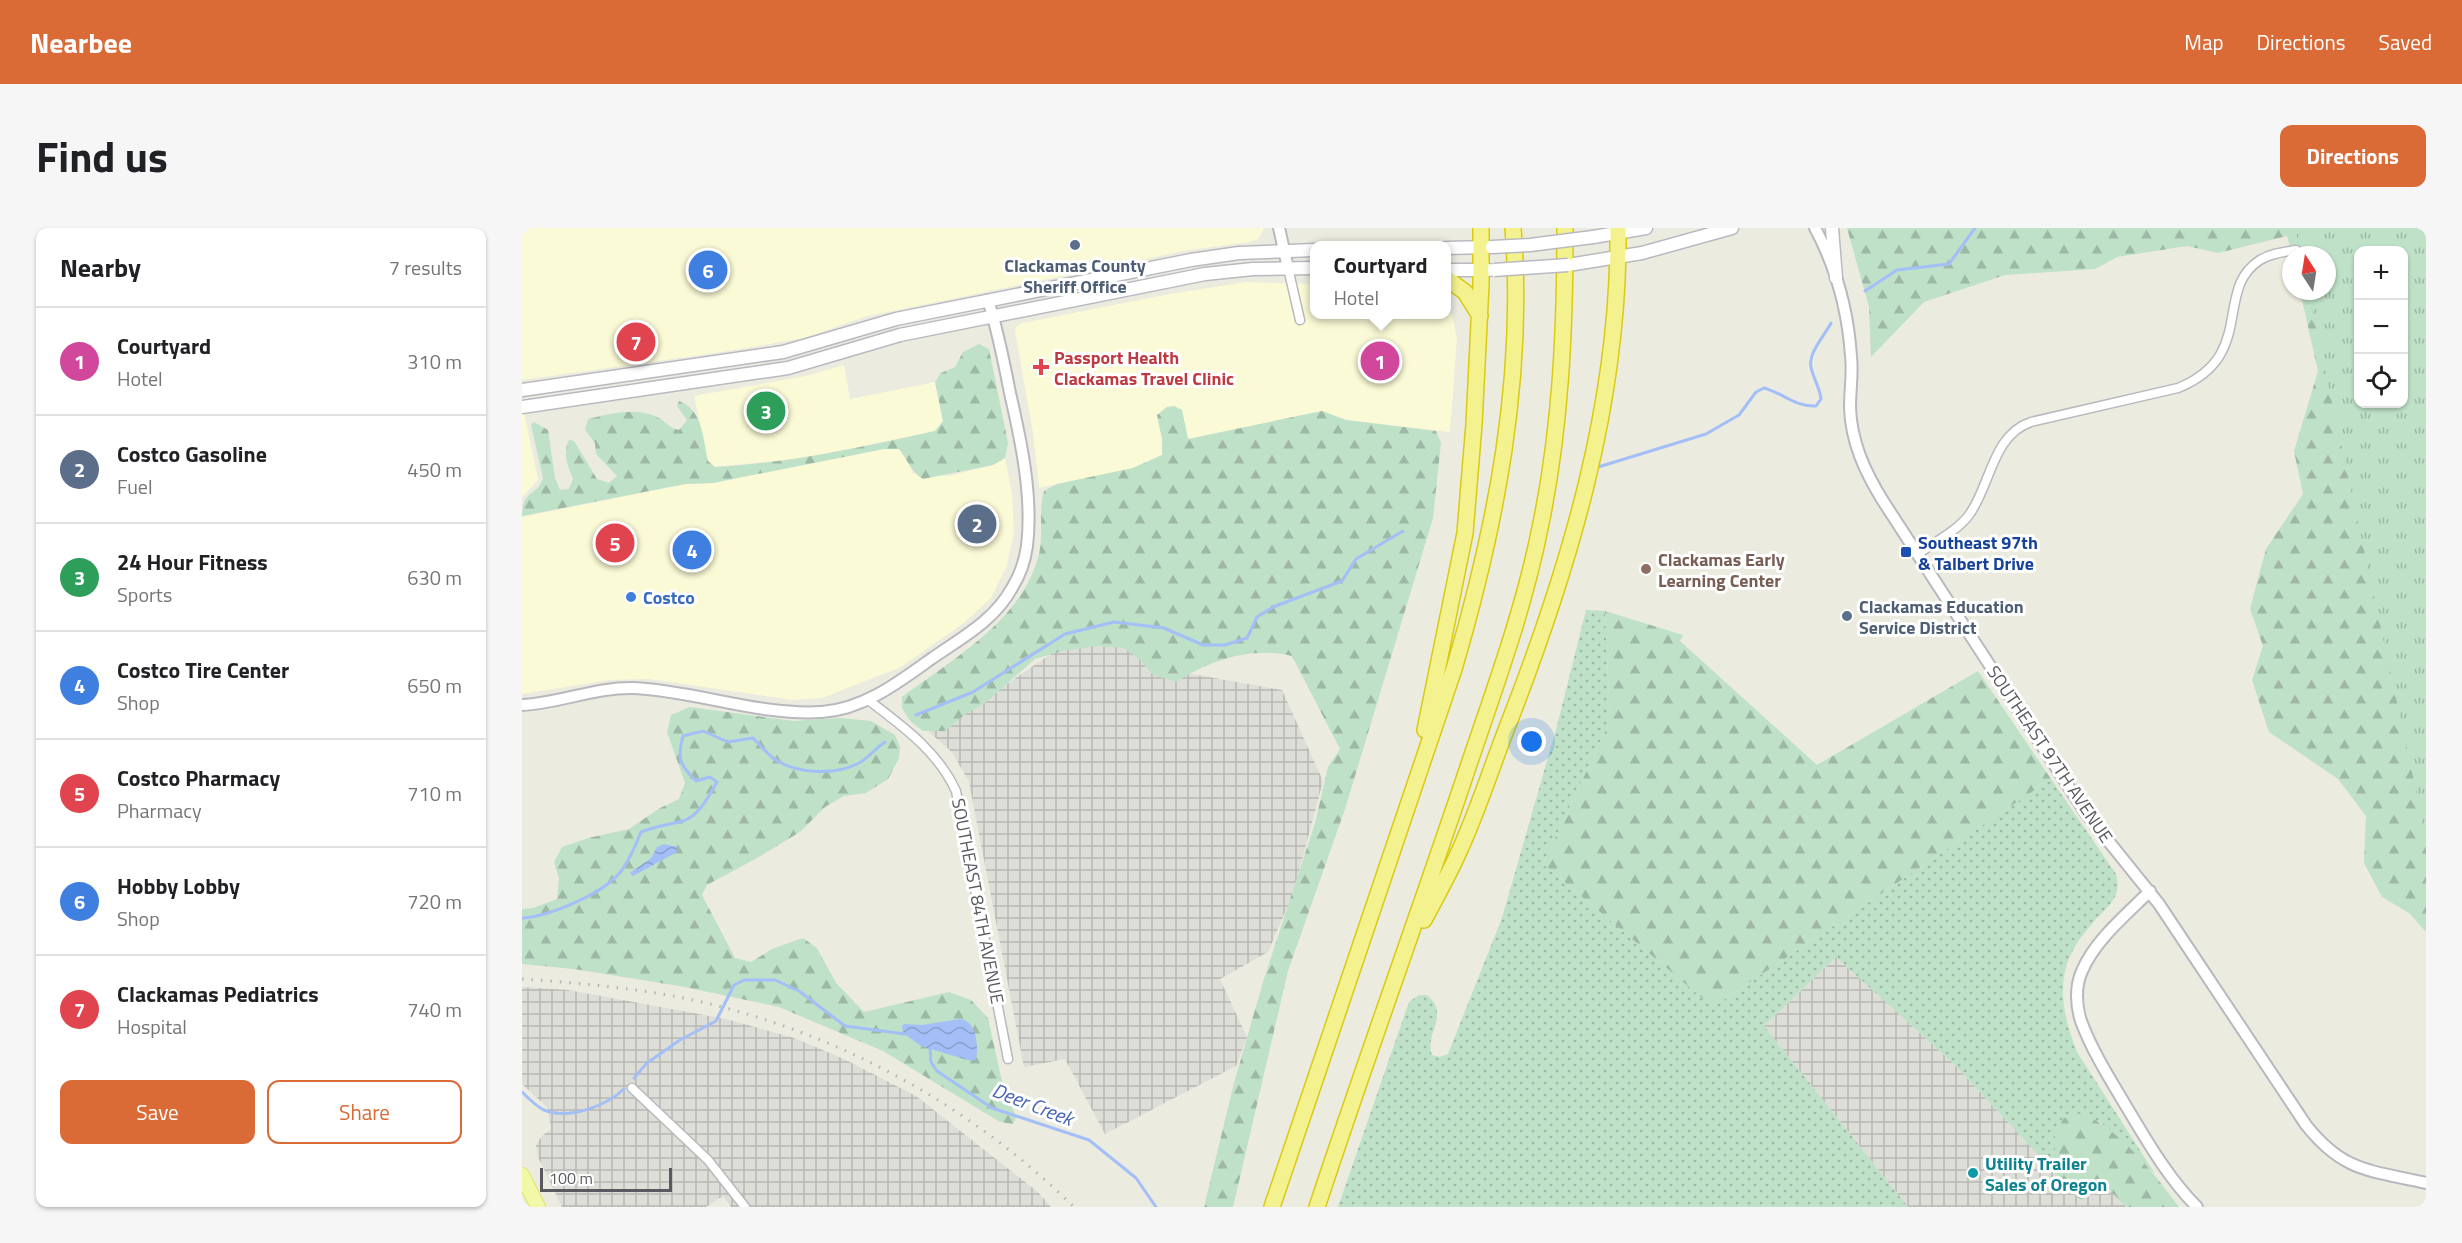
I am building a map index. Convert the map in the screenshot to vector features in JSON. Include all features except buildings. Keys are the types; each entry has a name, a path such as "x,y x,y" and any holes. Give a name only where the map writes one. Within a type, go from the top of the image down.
{"highway":[{"path":"1410,799 1465,533 1472,466 1480,316 1487,270 1487,247 1481,228"},
{"path":"1317,1207 1509,642 1540,531 1562,383 1565,228"},
{"path":"1272,1207 1454,669 1477,590 1495,513 1506,449 1515,317 1513,230"},
{"path":"1400,966 1457,855 1527,678 1572,543 1591,469 1608,374 1616,303 1618,231"},
{"path":"1451,282 1465,292 1480,316"}],"main road":[{"path":"1451,248 1538,244 1646,228"},
{"path":"1451,270 1540,268 1596,261 1732,228"},
{"path":"1832,228 1836,278"},
{"path":"522,390 783,352 876,324 1222,254 1310,250"},
{"path":"1141,287 1145,278 1167,271 1173,263"},
{"path":"522,407 788,368 900,335 1219,272 1310,268"},
{"path":"522,1175 538,1207"}],"street":[{"path":"1279,228 1300,321"},
{"name":"SOUTHEAST 97TH AVENUE","path":"1815,228 1836,278 1847,326 1851,359 1850,409 1857,448 1874,486 1917,554 2085,812 2150,891 2301,1118 2320,1142 2339,1158 2359,1169 2426,1183"},
{"path":"1917,554 1968,517 1977,503 2002,444 2019,427 2031,422 2178,388 2200,377 2220,357 2225,346 2238,289 2243,277 2261,259 2282,253"},
{"path":"522,705 620,688 645,689 759,707 825,712 867,699 973,632 1005,600 1024,562 1028,531 1019,433 988,300"},
{"name":"SOUTHEAST 84TH AVENUE","path":"867,699 929,750 948,774 956,791 1008,1059"},
{"path":"2150,891 2104,940 2087,962 2079,982 2078,1004 2086,1033 2115,1087 2170,1176 2198,1207"},
{"path":"633,1088 708,1160 745,1207"}],"shaded area":[{"path":"522,228 1264,228 1258,239 1250,242 1189,250 864,317 805,338 522,380"},
{"path":"1246,282 1310,284 1310,319 1451,319 1451,314 1457,337 1450,432 1346,420 1322,411 1188,439 1182,410 1174,406 1167,407 1157,415 1162,439 1162,455 1133,468 1039,488 1033,433 1016,327 1022,323 1170,294"},
{"path":"844,365 850,399 935,382 943,421 935,431 805,458 715,467 708,461 694,396 806,376"},
{"path":"522,412 524,412 538,480 522,497"},
{"path":"884,449 899,449 913,473 948,476 993,465 1005,458 1012,494 1014,532 1007,565 991,598 964,623 901,667 822,698 793,700 649,679 609,680 522,694 522,517 685,484 713,483"},
{"path":"1072,645 1149,648 1169,670 1282,690 1323,781 1293,894 1268,952 1220,979 1247,1037 1236,1066 1105,1134 1065,1059 1024,1067 969,782 952,752 929,732 968,711 1052,653"},
{"path":"1836,957 1953,1063 2081,1201 2102,1181 2126,1207 1908,1207 1764,1026"},
{"path":"522,987 568,990 726,1019 794,1038 844,1059 916,1096 1039,1193 1051,1207 731,1207 723,1196 706,1207 562,1207 538,1157 536,1145 551,1129 547,1107 522,1084"}],"green space":[{"path":"1847,228 2426,228 2426,932 2409,913 2382,897 2364,863 2366,816 2338,779 2269,732 2252,680 2263,646 2250,609 2266,549 2303,494 2294,451 2318,371 2302,300 2336,300 2336,246 2290,246 2287,236 2218,253 2187,246 2117,257 2095,269 2005,275 1924,302 1871,357 1869,307"},
{"path":"2295,228 2426,228 2426,837 2310,300 2336,300 2336,246 2299,246"},
{"path":"979,344 989,349 1008,443 1005,458 993,465 923,479 912,469 899,449 884,449 713,483 685,484 522,516 527,497 538,488 543,478 531,425 534,422 548,430 555,478 560,490 569,489 573,479 566,455 569,440 574,441 597,479 609,483 617,476 596,454 595,443 585,430 588,419 622,412 639,412 655,416 679,430 687,420 677,406 679,401 687,405 697,418 701,426 708,461 715,467 826,454 935,431 943,421 935,382 941,373 955,367 963,352"},
{"path":"1174,406 1182,410 1188,439 1322,411 1346,420 1436,431 1441,443 1433,518 1345,809 1288,971 1233,1207 1204,1207 1234,1083 1263,982 1315,823 1328,767 1340,749 1292,656 1262,653 1232,657 1203,667 1176,682 1153,675 1140,660 1124,648 1097,646 1062,651 1035,659 985,703 966,714 945,731 923,731 910,721 902,708 902,697 984,636 1018,599 1031,578 1039,554 1044,491 1057,484 1133,468 1162,455 1162,439 1157,415 1167,407"},
{"path":"1586,610 1605,611 1610,721 1543,864 1713,1007 2051,779 2116,874 2118,883 2112,902 2079,940 2067,964 2063,992 2067,1022 2077,1052 2155,1174 2099,1121 2055,1134 2055,1173 1953,1063 1836,957 1764,1026 1908,1207 1338,1207 1409,1002 1419,995 1427,995 1434,1002 1437,1010 1430,1047 1432,1055 1440,1057 1448,1054 1502,918 1557,726"},
{"path":"1605,611 1683,635 1680,641 1817,765 1978,671 2051,779 1713,1007 1543,864 1610,721"},
{"path":"690,707 793,721 840,718 871,721 895,735 900,747 899,758 888,779 866,793 844,796 825,807 800,832 707,885 702,895 735,958 751,962 772,949 803,938 817,948 836,983 864,1012 949,992 971,1000 988,1018 1001,1077 1016,1117 1013,1124 1000,1122 883,1051 779,1007 685,987 574,969 522,964 522,909 533,908 557,899 559,878 554,862 562,847 588,838 629,829 660,808 679,799 685,783 667,732 671,715"},
{"path":"2082,1113 2123,1141 2159,1180 2179,1207 2126,1207 2102,1182 2081,1201 2055,1173 2055,1134 2064,1118"}],"water":[{"path":"664,844 677,847 677,852 633,876 630,873 651,858 657,847"},
{"path":"960,1019 970,1024 975,1035 976,1059 971,1061 921,1046 903,1033 904,1024 922,1025"}],"waterway":[{"path":"1865,291 1897,270 1949,264 1975,228"},
{"path":"1595,468 1706,434 1739,415 1756,392 1764,388 1795,402 1816,406 1821,399 1812,371 1812,356 1831,323"},
{"path":"916,715 973,692 1065,634 1114,622 1164,628 1203,645 1225,645 1247,638 1257,617 1273,607 1342,581 1356,559 1403,531"},
{"path":"522,918 547,913 591,895 614,879 622,870 641,832 683,821 699,810 717,782 710,777 696,781 686,770 680,756 683,736 703,731 728,742 753,738 773,758 782,763 815,771 839,770 849,767 862,761 885,742"},
{"name":"Deer Creek","path":"634,1078 647,1063 680,1040 716,1021 734,985 744,980 775,980 799,991 845,1026 905,1034"},
{"name":"Deer Creek","path":"930,1048 931,1062 937,1071 992,1108 1089,1140 1136,1178 1156,1207"},
{"name":"Deer Creek","path":"522,1092 544,1110 565,1113 597,1106 624,1089"}],"railway":[{"path":"522,979 651,992 693,1000 799,1031 849,1052 945,1105 990,1136 1074,1207"}],"place":[{"name":"Clackamas County Sheriff Office","path":"1075,245"},
{"name":"Hobby Lobby","path":"708,270"},
{"name":"Clackamas Pediatrics","path":"636,342"},
{"name":"Courtyard","path":"1380,361"},
{"name":"Passport Health Clackamas Travel Clinic","path":"1041,367"},
{"name":"24 Hour Fitness","path":"766,411"},
{"name":"Costco Gasoline","path":"977,524"},
{"name":"Costco Pharmacy","path":"615,543"},
{"name":"Costco Tire Center","path":"692,550"},
{"name":"Southeast 97th & Talbert Drive","path":"1906,552"},
{"name":"Clackamas Early Learning Center","path":"1646,569"},
{"name":"Costco","path":"631,597"},
{"name":"Clackamas Education Service District","path":"1847,616"},
{"name":"Utility Trailer Sales of Oregon","path":"1973,1173"}]}
